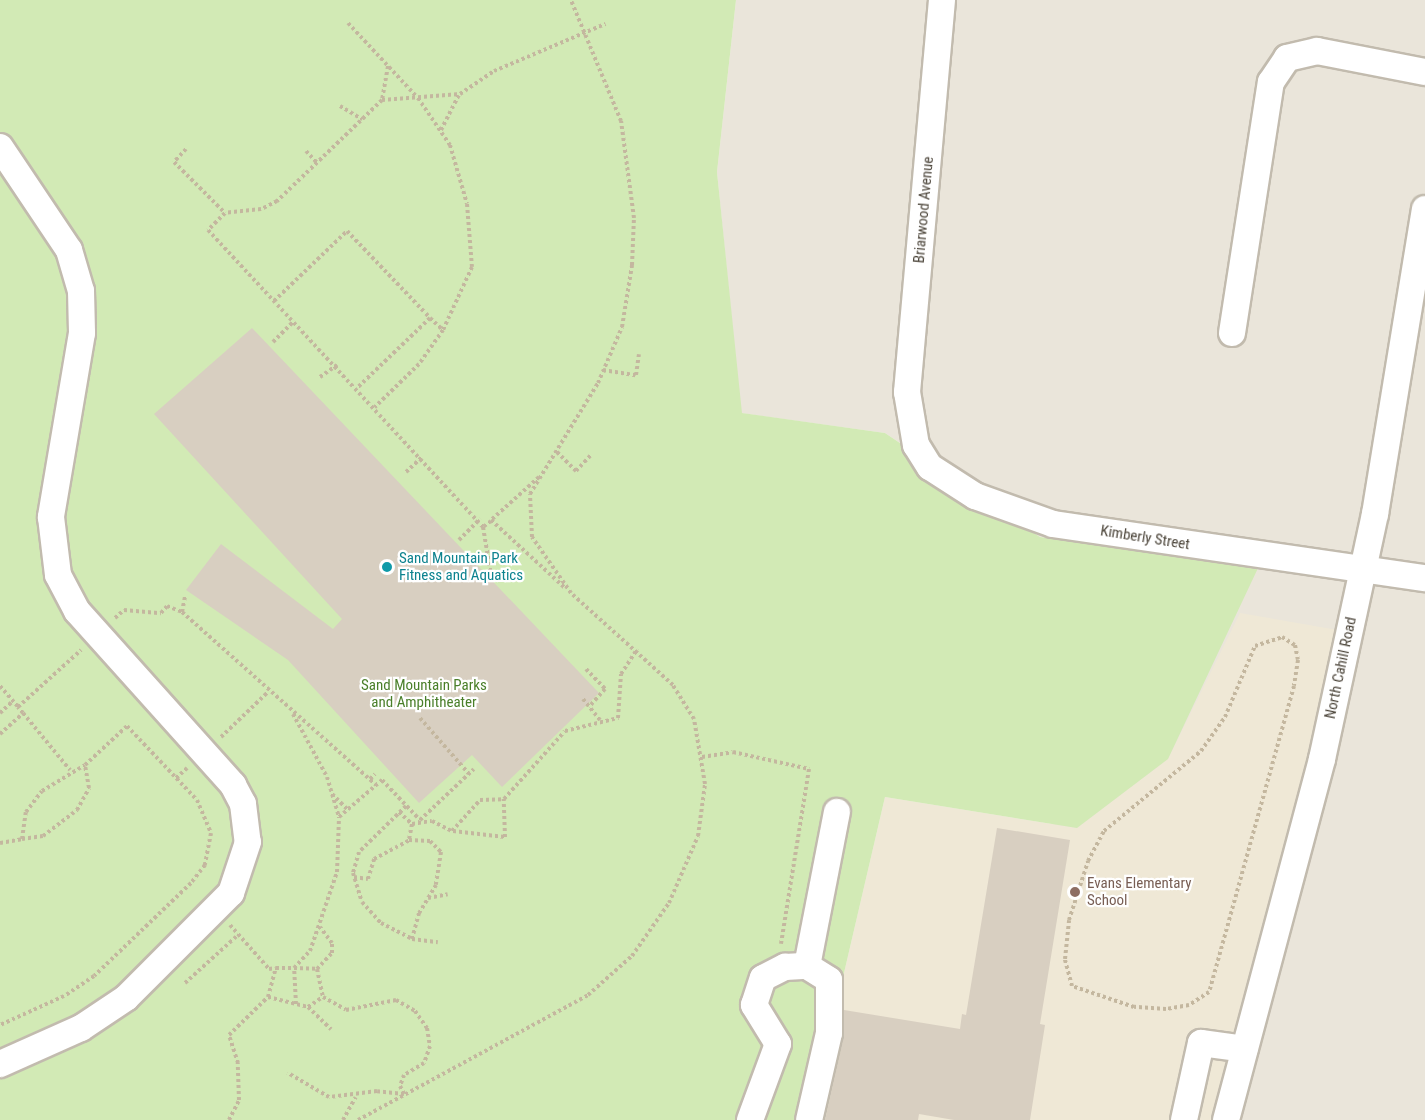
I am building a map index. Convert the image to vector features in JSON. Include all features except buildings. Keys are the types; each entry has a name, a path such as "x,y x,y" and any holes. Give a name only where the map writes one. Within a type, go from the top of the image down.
{"street":[{"name":"Briarwood Avenue","path":"909,420 942,0"},
{"path":"1232,333 1272,82 1287,58 1317,51 1425,72"},
{"path":"0,147 69,250 81,291 82,333 50,534 66,596 97,635 233,785 247,821 246,860 221,907 126,998 81,1028 0,1064"},
{"name":"North Cahill Road","path":"1226,1120 1322,759 1363,570 1425,209"},
{"name":"Kimberly Street","path":"909,420 916,445 930,467 955,485 1053,524 1425,578"},
{"path":"807,966 837,812"},
{"path":"750,1120 778,1044 754,1005 763,978 785,967 807,966 829,980 829,1033 810,1120"},
{"path":"1185,1120 1202,1043 1245,1049"}],"path":[{"path":"571,0 621,121 634,218 632,266 622,327 603,370 557,452 530,494 532,537 571,593"},
{"path":"348,23 418,98 450,145 467,204 472,267 443,330 419,364 375,407"},
{"path":"382,100 460,94 499,69 605,24"},
{"path":"388,66 382,100 277,201 261,209 225,213 208,230 480,519 491,575"},
{"path":"441,130 460,94"},
{"path":"340,106 362,120"},
{"path":"186,149 174,162 225,213"},
{"path":"306,151 317,163"},
{"path":"274,301 347,231 443,330"},
{"path":"358,387 430,318"},
{"path":"273,342 294,321"},
{"path":"603,370 636,375 639,354"},
{"path":"320,377 337,365"},
{"path":"557,452 576,471 591,455"},
{"path":"406,472 422,457"},
{"path":"483,527 544,472"},
{"path":"459,540 480,519"},
{"path":"358,1120 588,995 632,956 669,903 698,836 705,784 702,757 694,719 673,685 637,649 491,520"},
{"path":"182,612 185,596"},
{"path":"18,707 124,610 161,613 166,606 182,612 376,785"},
{"path":"1282,637 1296,652 1294,686 1209,992 1189,1005 1166,1009 1134,1007 1072,986 1065,959 1069,920 1088,861 1104,831 1201,751 1225,717 1255,646 1282,637"},
{"path":"339,817 382,780 420,820 445,825 452,831 505,837 504,799 564,731 600,720 618,718 621,674 637,649"},
{"path":"586,669 605,689 589,707"},
{"path":"0,686 70,770"},
{"path":"583,699 600,720"},
{"path":"0,713 13,701"},
{"path":"287,707 311,744 339,817 337,872 320,927 294,968 296,1004"},
{"path":"0,734 22,713"},
{"path":"420,718 470,774"},
{"path":"0,1025 64,996 94,976 205,865 211,833 206,813 127,726 85,765 70,770 32,801 22,839"},
{"path":"702,757 733,752 809,770 782,944"},
{"path":"0,843 43,836 76,810 89,788 85,765"},
{"path":"412,824 420,820 474,769"},
{"path":"370,779 375,774"},
{"path":"331,793 348,810"},
{"path":"452,831 480,801 504,799"},
{"path":"406,806 359,852 354,877 362,902 381,923 412,939 438,942"},
{"path":"399,812 412,824"},
{"path":"409,840 412,824"},
{"path":"354,877 368,879 374,859 409,840 430,841 441,852 442,861 412,939"},
{"path":"427,899 448,894"},
{"path":"229,1120 239,1100 238,1063 229,1035 268,996 276,968 317,969 332,953 332,943 320,927"},
{"path":"185,983 238,935"},
{"path":"317,969 322,997"},
{"path":"268,996 308,1007 331,1029"},
{"path":"322,997 346,1010 376,1000 396,1000 416,1011 427,1029 430,1046 424,1063 404,1075 400,1086 404,1094"},
{"path":"308,1007 322,997"},
{"path":"288,1073 329,1097 356,1097 377,1091 404,1094"},
{"path":"343,1120 356,1097"}],"shaded area":[{"path":"736,0 1425,0 1425,1120 818,1120 1259,566 1040,537 885,433 741,413 717,172"},
{"name":"Evans Elementary School","path":"1240,613 1349,632 1226,1120 818,1120 844,973 885,797 1077,828 1168,759"}],"green space":[{"name":"Sand Mountain Parks and Amphitheater","path":"0,0 736,0 717,172 742,413 885,433 1040,537 1259,566 1168,759 1077,828 885,797 844,973 818,1120 0,1120"}],"place":[{"name":"Sand Mountain Park Fitness and Aquatics","path":"387,567"},
{"name":"Evans Elementary School","path":"1075,892"}]}
